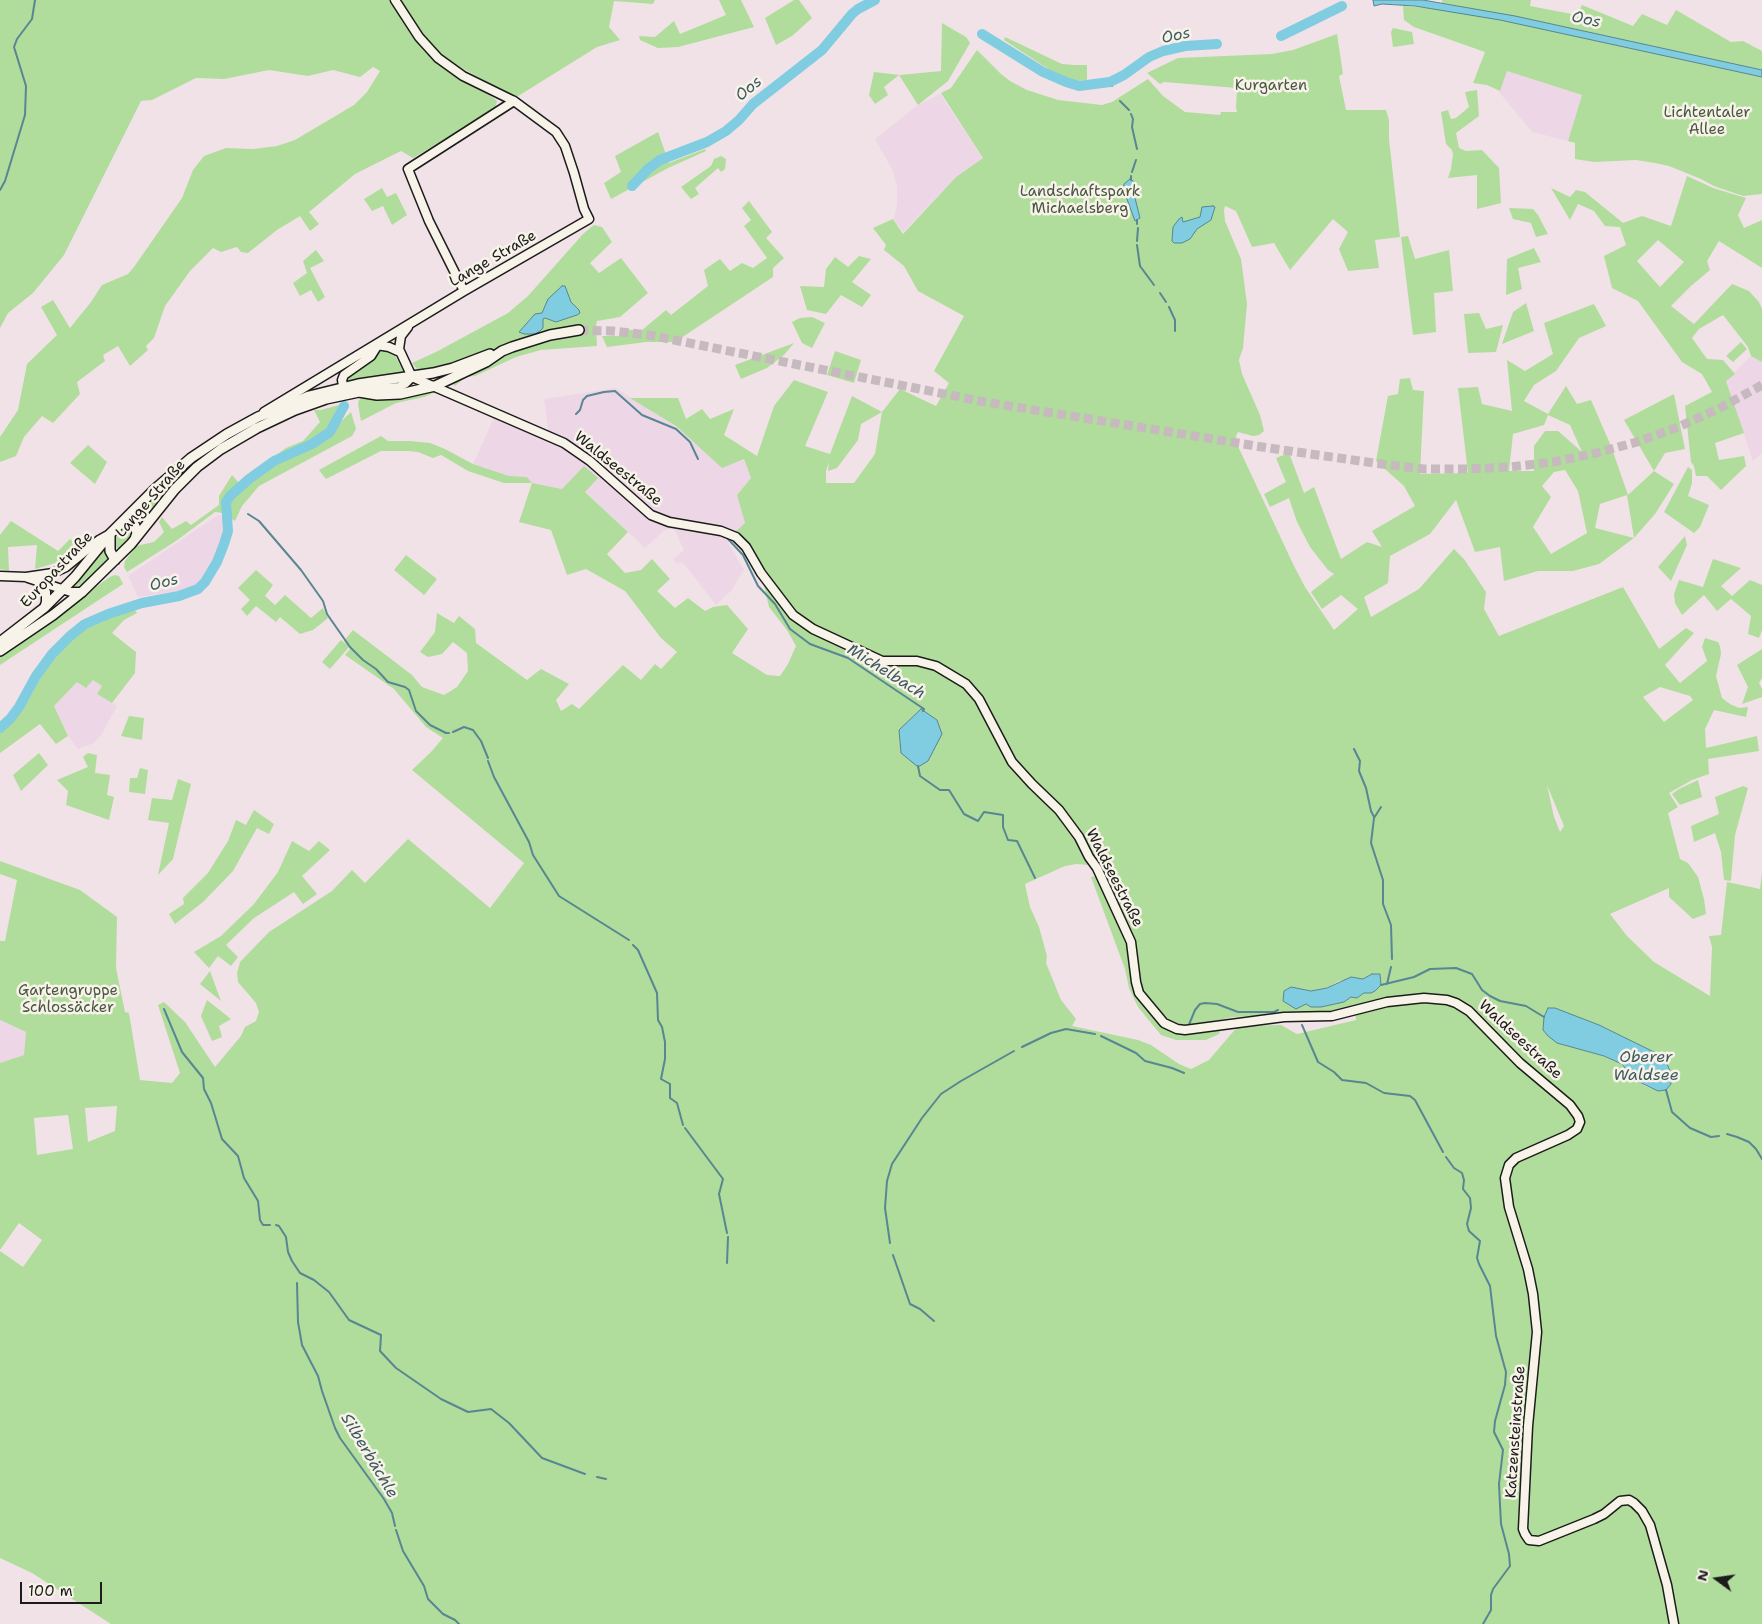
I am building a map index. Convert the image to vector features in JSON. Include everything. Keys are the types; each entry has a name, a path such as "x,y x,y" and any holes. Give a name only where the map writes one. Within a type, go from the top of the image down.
{"main road":[{"path":"412,377 453,368 494,352 539,338 580,330"},
{"name":"Lange Straße","path":"82,592 124,551 175,489 197,468 216,453 257,428 344,391 377,396 408,393 435,386 486,362 502,351"},
{"name":"Lange Straße","path":"110,534 155,489 191,458 258,417 309,396 412,377"},
{"path":"124,520 135,526 137,533 135,539"},
{"path":"110,534 109,545 111,555 115,560"},
{"name":"Europastraße","path":"0,642 44,608 110,534"},
{"path":"109,545 114,550 124,551"},
{"name":"Europastraße","path":"0,651 53,615 82,592"}],"street":[{"path":"395,0 418,37 438,58 463,76 514,101"},
{"path":"464,291 429,221 408,169 514,101"},
{"name":"Lange Straße","path":"258,417 271,406 464,291 590,219 584,209 565,146 556,132 514,101"},
{"name":"Lange Straße","path":"400,352 399,342 401,336 412,323"},
{"path":"344,391 342,380 344,375 371,356 376,345 389,347 400,352 412,377"},
{"name":"Lange Straße","path":"359,392 399,386 406,383 412,377"},
{"name":"Waldseestraße","path":"412,377 564,443 590,461 651,515 669,522 721,531 736,537 746,547 761,573 788,608 799,620 813,629 882,660 917,661 936,666 966,684 979,699 1012,762 1059,810 1079,837 1097,868 1131,942 1139,993 1164,1022 1177,1030 1185,1030 1284,1017 1332,1016 1388,1002 1424,998 1447,1000 1469,1011 1514,1058 1570,1105 1578,1116 1580,1126"},
{"name":"Lange Straße","path":"0,576 26,577 61,569 75,561 99,540 110,534"},
{"name":"Lange Straße","path":"26,577 62,589 82,592"},
{"path":"40,581 46,592 44,608"},
{"name":"Katzensteinstraße","path":"1580,1126 1568,1135 1516,1158 1509,1165 1506,1174 1508,1201 1528,1269 1533,1294 1537,1332 1528,1426 1523,1529 1529,1540 1538,1541 1594,1519 1604,1514 1620,1501 1629,1500 1634,1503 1642,1510 1650,1525 1667,1585 1674,1624"}],"shaded area":[{"path":"1507,71 1582,95 1568,141 1532,132 1499,92"},
{"path":"940,94 983,158 956,177 903,232 894,219 897,204 897,187 893,171 875,139 918,105"},
{"path":"1751,356 1760,359 1762,363 1762,453 1753,461 1726,381"},
{"path":"616,388 676,426 693,441 744,459 751,478 737,495 745,523 727,541 744,570 731,591 716,605 685,565 681,562 677,564 673,559 684,550 674,529 665,530 645,548 585,491 584,467 562,489 532,483 527,477 509,476 473,464 496,413 549,435 544,399"},
{"path":"218,515 223,516 222,543 216,560 202,582 188,590 138,597 128,576"},
{"path":"93,680 102,686 97,694 117,706 102,734 94,743 78,749 68,736 54,706 77,681"},
{"path":"0,1020 26,1032 24,1055 0,1063"}],"green space":[{"path":"0,0 655,0 653,4 614,1 609,27 620,40 597,47 515,98 439,55 423,38 407,14 402,19 426,52 445,69 486,92 497,101 495,109 413,158 401,151 355,174 309,212 319,224 310,231 300,216 277,230 248,253 241,252 237,247 221,252 213,248 190,271 165,306 154,338 146,346 148,350 130,366 118,346 103,355 105,361 77,382 80,394 53,423 42,416 24,437 16,456 0,462 0,437 18,410 27,364 57,335 41,307 53,300 70,328 102,285 128,274 134,267 182,198 193,170 204,156 226,148 253,149 277,146 295,140 354,105 367,92 380,71 373,67 360,77 333,70 308,76 269,70 224,79 196,78 152,100 141,101 64,255 33,293 8,313 0,328"},
{"path":"719,0 741,0 754,27 678,47 658,48 640,40 639,36 655,37 674,21 680,34 726,15"},
{"path":"794,0 799,0 812,18 792,36 776,45 765,18"},
{"name":"Lichtentaler Allee","path":"1442,0 1531,0 1530,6 1577,15 1582,5 1633,26 1642,14 1667,25 1676,10 1731,42 1743,41 1762,51 1762,70 1559,26 1614,44 1762,77 1762,194 1743,196 1714,186 1669,166 1655,163 1636,160 1594,162 1575,159 1575,143 1568,141 1582,95 1507,71 1500,91 1487,85 1473,83 1485,52 1414,27 1404,20 1403,6 1429,8 1459,6 1442,3"},
{"path":"942,23 966,37 970,43 948,81 918,105 899,75 884,87 888,95 875,104 869,95 874,72 900,75 941,71"},
{"path":"1393,28 1412,32 1414,44 1393,47 1391,32"},
{"path":"1337,34 1343,74 1339,76 1346,110 1386,110 1389,120 1389,139 1400,237 1375,240 1379,268 1348,271 1339,249 1348,232 1333,219 1290,270 1274,243 1252,247 1236,211 1225,206 1224,210 1225,221 1241,259 1247,304 1243,348 1239,360 1242,374 1260,415 1264,431 1259,435 1253,436 1238,432 1236,442 1305,587 1334,630 1358,609 1341,595 1322,609 1311,592 1334,574 1328,570 1310,547 1297,522 1289,498 1270,507 1264,494 1286,482 1276,458 1289,453 1304,493 1314,487 1341,559 1367,542 1382,547 1372,531 1415,506 1404,486 1376,461 1388,396 1398,394 1400,379 1410,378 1413,390 1424,391 1420,474 1468,473 1458,388 1478,387 1482,404 1512,411 1507,360 1525,371 1553,354 1544,323 1594,304 1606,326 1579,338 1556,371 1534,385 1524,401 1548,414 1566,386 1577,404 1591,400 1611,446 1628,495 1654,471 1674,484 1655,514 1634,538 1599,564 1573,571 1538,571 1504,581 1500,547 1475,552 1456,500 1430,534 1390,556 1388,583 1364,597 1371,617 1419,589 1454,549 1464,559 1486,592 1484,609 1499,636 1623,587 1659,649 1686,628 1694,633 1665,665 1680,683 1707,661 1702,647 1705,638 1718,642 1721,654 1716,676 1722,698 1739,708 1748,707 1746,717 1714,710 1705,729 1706,748 1757,736 1759,751 1708,759 1709,774 1692,780 1669,793 1678,807 1668,813 1680,859 1688,863 1698,877 1706,914 1693,919 1669,897 1669,888 1610,914 1627,936 1654,962 1710,996 1712,947 1709,936 1721,935 1727,882 1760,889 1762,873 1762,1624 111,1624 32,1573 0,1558 0,1251 23,1267 42,1240 19,1223 0,1250 0,1063 24,1055 26,1032 0,1020 0,941 5,941 17,880 0,874 0,861 80,890 117,917 116,968 125,1012 129,1013 140,1080 172,1083 180,1073 158,1005 164,1002 185,1022 215,1067 241,1036 245,1027 256,1021 259,1012 256,1003 238,982 237,973 240,962 269,932 332,891 352,870 365,883 408,839 490,908 524,863 412,770 443,738 426,727 394,689 345,655 350,649 349,647 330,669 322,662 341,640 346,644 344,641 353,630 412,675 422,687 444,695 457,687 468,671 467,653 453,642 442,654 428,657 420,652 435,632 437,613 454,623 459,616 475,629 476,643 527,680 541,669 569,684 556,700 561,711 572,704 579,709 623,665 641,680 655,664 661,669 677,652 661,638 625,591 586,569 567,575 551,530 519,522 532,483 562,489 584,466 598,478 585,492 628,532 607,554 625,573 641,570 652,559 670,579 657,591 675,608 688,598 705,611 713,607 727,605 748,629 732,653 767,675 780,676 796,646 787,630 769,607 761,572 734,533 745,523 737,495 751,478 744,459 722,468 676,426 630,398 678,398 686,419 702,409 710,419 734,409 724,435 757,456 774,406 794,380 828,392 805,446 830,454 852,396 882,412 900,389 936,406 949,383 934,371 964,316 918,291 904,266 884,250 886,245 873,228 893,219 903,234 956,177 983,158 941,93 951,88 977,50 1010,81 1027,90 1058,100 1102,105 1112,102 1148,79 1163,96 1185,112 1220,115 1221,112 1237,112 1237,88 1164,82 1160,84 1147,73 1178,58 1272,54 1293,50","holes":["882,412 875,454 854,483 826,483 826,471 829,462 828,471 837,468 858,440 861,424","1548,415 1570,425 1582,452 1558,431 1545,431 1534,446 1534,471 1509,471 1513,434 1544,425","1565,470 1578,491 1587,533 1551,554 1533,527 1551,497 1542,486 1554,472","1627,495 1634,538 1595,528 1600,504","1660,687 1690,696 1693,700 1664,722 1643,697","1547,785 1564,826 1560,832 1554,817","1076,864 1101,866 1136,940 1143,990 1160,1011 1172,1022 1190,1026 1233,1017 1331,1012 1355,1005 1356,1020 1297,1034 1281,1025 1238,1026 1209,1060 1191,1069 1179,1064 1151,1045 1138,1040 1072,1026 1076,1019 1061,1000 1046,963 1047,956 1039,927 1030,907 1025,884 1065,866","1372,974 1364,993 1358,998 1351,997 1344,1002 1311,1007 1306,1004 1302,989 1311,991 1327,988 1339,981 1363,979","1577,1017 1599,1025 1656,1053 1667,1064 1671,1073 1666,1090 1658,1091 1633,1079 1622,1064 1604,1056 1557,1043","117,1106 115,1131 88,1142 85,1108","68,1115 73,1149 37,1155 34,1118"]},
{"path":"1005,37 1062,64 1087,65 1087,80 1077,81 1056,74 1004,40"},
{"path":"1477,90 1479,116 1456,133 1459,148 1466,151 1482,150 1499,168 1501,203 1477,209 1477,175 1448,178 1453,154 1446,144 1441,112 1448,110 1451,119 1456,118 1469,107 1465,92"},
{"path":"658,132 669,163 705,149 706,151 668,168 611,199 604,183 621,172 615,156"},
{"path":"721,156 726,159 725,169 721,172 718,168 695,188 699,194 691,199 681,187 711,166 714,159"},
{"path":"1687,176 1713,188 1746,198 1738,215 1744,228 1762,220 1762,268 1719,241 1707,261 1710,270 1671,306 1694,324 1732,284 1749,291 1759,302 1762,309 1762,362 1751,356 1748,347 1723,315 1699,329 1692,338 1707,359 1723,360 1735,374 1726,381 1744,433 1715,443 1719,460 1744,456 1746,466 1721,490 1707,476 1696,476 1691,462 1685,406 1712,392 1702,374 1682,362 1638,301 1612,288 1604,256 1626,245 1620,227 1605,226 1594,211 1578,204 1570,220 1551,188 1570,197 1576,190 1585,192 1623,223 1642,216 1671,226","holes":["1658,240 1684,262 1660,287 1637,261"]},
{"path":"382,188 387,197 396,193 407,215 392,225 383,206 372,211 364,199"},
{"path":"749,201 772,232 766,238 784,258 773,268 773,277 675,342 646,342 607,347 602,336 621,336 623,329 641,331 666,310 671,315 708,286 704,270 720,259 730,271 742,263 753,268 767,258 744,226 751,220 742,208"},
{"path":"1509,208 1533,209 1548,234 1536,237 1531,223 1513,219"},
{"path":"594,225 602,227 612,242 590,263 599,273 621,258 648,293 620,317 597,321 597,346 541,350 516,357 475,376 466,377 455,386 451,382 528,345 579,326 571,327 529,337 455,364 419,372 412,363 508,313 528,296 583,234"},
{"path":"1408,236 1415,259 1449,250 1453,291 1434,293 1436,332 1413,335 1401,237"},
{"path":"1534,248 1541,262 1518,268 1522,289 1506,295 1507,259"},
{"path":"316,250 324,261 310,268 325,297 318,302 311,290 300,296 293,283 307,273 303,261"},
{"path":"859,256 871,259 852,282 871,295 862,307 841,295 826,314 807,310 800,286 824,287 826,269 835,257 848,267"},
{"path":"1526,303 1534,331 1502,344 1513,312"},
{"path":"1479,313 1486,329 1503,325 1496,352 1468,353 1464,314"},
{"path":"812,317 825,323 812,348 802,343 792,322 800,318"},
{"path":"1741,342 1747,349 1733,362 1726,356"},
{"path":"794,343 784,355 767,368 741,379 735,365"},
{"path":"383,349 393,352 405,374 346,384 345,378"},
{"path":"835,351 861,360 854,383 827,375"},
{"path":"428,391 436,392 424,397 396,403 361,421 358,404 359,400 363,397"},
{"path":"1674,394 1685,449 1665,453 1654,471 1624,420"},
{"path":"297,403 233,438 145,522 136,513 187,466 220,443"},
{"path":"339,405 330,424 336,426 351,412 356,429 352,436 259,486 242,506 235,521 223,513 215,512 176,541 127,572 124,567 125,561 136,546 154,542 164,532 159,522 162,517 172,529 186,521 191,525 219,505 219,496 232,475 239,483 286,448 303,441 320,422 314,410"},
{"path":"381,436 388,441 430,443 473,464 509,476 527,477 532,483 504,483 468,471 441,455 433,458 418,452 408,451 381,451 326,479 319,470"},
{"path":"88,445 107,462 95,484 70,463"},
{"path":"1688,467 1692,470 1692,483 1688,496 1709,505 1700,527 1694,533 1664,512"},
{"path":"11,521 58,551 70,539 82,549 69,559 35,569 37,545 8,547 9,571 0,569 0,535"},
{"path":"127,525 130,526 133,532 131,536 121,548 115,548 114,538 120,529"},
{"path":"1685,536 1687,545 1671,581 1658,567"},
{"path":"105,546 111,559 84,584 70,588"},
{"path":"406,555 437,579 424,595 394,570"},
{"path":"1713,559 1741,568 1721,586 1732,596 1750,580 1762,585 1762,630 1759,638 1748,634 1751,616 1731,599 1717,611 1704,595 1682,615 1675,603 1674,594 1679,580 1703,587"},
{"path":"256,570 273,585 265,596 275,605 285,595 311,618 323,608 328,618 313,630 300,634 280,617 276,622 256,606 247,616 241,609 250,600 238,588"},
{"path":"115,575 119,576 123,584 0,665 0,654"},
{"path":"133,607 137,613 124,620 112,633 136,652 135,673 112,703 97,694 102,686 93,680 86,688 77,682 54,706 68,736 56,744 40,724 0,753 0,729 14,720 62,647 83,630 103,618"},
{"path":"1762,649 1762,678 1759,683 1762,689 1762,697 1742,704 1748,687 1737,665"},
{"path":"129,716 144,718 142,740 121,736"},
{"path":"39,753 48,765 21,791 13,775"},
{"path":"88,753 97,755 95,773 110,775 107,795 114,797 109,820 66,805 68,791 57,780 88,767 83,757"},
{"path":"140,768 148,770 145,794 129,792 130,778 137,778"},
{"path":"178,779 191,784 173,859 158,875 169,823 148,820 152,798 172,800"},
{"path":"1698,780 1702,797 1680,805 1672,794"},
{"path":"1743,786 1748,788 1735,835 1731,881 1724,880 1721,852 1715,833 1694,842 1691,826 1719,814 1715,797"},
{"path":"254,810 274,824 269,834 257,828 233,871 203,902 175,924 169,914 184,904 183,898 208,873 228,841 236,820 246,825"},
{"path":"292,841 309,851 319,841 330,850 302,876 317,894 303,904 294,892 254,918 226,945 238,957 231,966 218,956 209,968 194,952 221,936 254,904 278,872"},
{"path":"1097,876 1126,943 1132,984 1137,997 1163,1025 1176,1032 1190,1034 1221,1028 1219,1034 1206,1040 1176,1040 1161,1035 1138,1007 1129,988 1125,969 1091,877"},
{"path":"210,971 221,1001 200,984"},
{"path":"207,1000 231,1019 219,1026 222,1037 212,1041 201,1016"}],"water":[{"path":"1373,0 1423,0 1515,16 1762,70 1762,77 1500,20 1415,6 1382,4 1374,6"},
{"path":"1130,179 1136,183 1137,187 1135,198 1140,218 1135,221 1123,188 1124,184"},
{"path":"1202,207 1215,207 1211,220 1197,229 1190,239 1182,243 1174,243 1172,241 1173,227 1179,219 1182,217 1183,222 1200,217"},
{"path":"562,286 565,286 571,302 580,313 556,322 545,318 543,319 543,328 535,334 519,332 535,314 542,313 548,299"},
{"path":"921,709 937,720 942,734 928,761 918,767 901,753 899,730"},
{"path":"1372,974 1380,974 1381,985 1375,991 1364,993 1357,998 1351,997 1344,1002 1321,1007 1311,1007 1306,1004 1296,1009 1283,1001 1284,991 1291,987 1311,991 1327,988 1351,977 1363,979"},
{"name":"Oberer Waldsee","path":"1548,1008 1555,1008 1599,1025 1656,1053 1667,1064 1671,1073 1671,1084 1666,1090 1658,1091 1633,1079 1622,1064 1604,1056 1557,1043 1543,1030 1544,1017"}],"waterway":[{"path":"0,190 5,181 25,115 26,86 14,47 17,39 32,19 35,0"},
{"name":"Oos","path":"632,186 648,169 660,160 707,142 726,131 753,104 822,50 852,14 875,0"},
{"name":"Oos","path":"1281,36 1342,6"},
{"name":"Oos","path":"982,34 1043,72 1079,86 1110,82 1124,75 1149,57 1163,51 1185,46 1217,44"},
{"name":"Oos","path":"1110,82 1112,86"},
{"path":"1120,101 1129,110"},
{"path":"1131,114 1137,149"},
{"path":"1132,172 1136,160"},
{"path":"1137,241 1138,228"},
{"path":"1137,245 1140,266 1154,285"},
{"path":"1160,293 1166,302"},
{"path":"1169,307 1175,320 1175,331"},
{"name":"Michelbach","path":"576,414 587,396 615,391 642,415 676,429 690,442 698,459"},
{"name":"Oos","path":"0,728 19,707 36,676 52,654 85,624 142,603 179,596 198,589 205,582 217,562 224,544 228,531 226,502 230,496 274,461 312,444 330,432 344,406"},
{"path":"248,514 259,521 301,570 323,601 327,614 350,647 388,682 409,690 416,711 430,725 449,733"},
{"name":"Michelbach","path":"728,539 743,555 758,586 775,604 790,629 810,644 848,658 924,709 923,711"},
{"path":"453,732 464,727 473,730 481,741 488,758"},
{"path":"1354,749 1360,761 1359,771 1374,817"},
{"path":"488,761 494,777 529,842 533,855 559,896 629,940"},
{"name":"Michelbach","path":"918,766 920,776 940,790 949,790 964,814 978,821 984,812 1003,815 1003,827 1008,840 1017,841 1035,878"},
{"path":"1381,807 1374,818 1371,843 1383,880 1383,904 1391,925 1392,959"},
{"path":"633,945 638,950 657,993 658,1020 662,1027 665,1042 665,1059 661,1079 670,1084 670,1098 677,1103 683,1125"},
{"path":"1387,984 1391,967"},
{"name":"Michelbach","path":"1381,985 1414,977 1430,969 1456,968 1472,974 1482,990 1490,996 1500,1001 1526,1006 1544,1017"},
{"name":"Michelbach","path":"1188,1027 1195,1010 1200,1004 1205,1003 1217,1004 1238,1012 1274,1012 1278,1010"},
{"name":"Silberbächle","path":"164,1009 182,1052 203,1078 204,1089 211,1103 222,1139 238,1156 244,1178 258,1201 260,1220 263,1225 270,1225"},
{"path":"1302,1025 1318,1062 1334,1072 1342,1080 1366,1083 1384,1093 1410,1096 1415,1100 1443,1152"},
{"path":"1022,1047 1051,1033 1066,1029 1095,1034"},
{"path":"1101,1036 1136,1053 1145,1061 1184,1073"},
{"path":"890,1243 885,1208 887,1181 892,1164 922,1118 941,1094 1014,1051"},
{"name":"Michelbach","path":"1666,1090 1672,1112 1690,1128 1711,1137 1719,1136"},
{"path":"685,1128 723,1179 719,1194 727,1233"},
{"name":"Michelbach","path":"1727,1134 1749,1142 1762,1159"},
{"path":"1446,1157 1454,1168 1462,1173 1464,1180 1463,1189 1470,1198 1471,1208 1467,1224 1469,1231 1480,1241 1477,1258 1490,1286 1496,1336 1506,1372 1505,1385 1495,1421 1494,1432 1503,1450 1499,1484 1501,1524 1509,1554 1510,1566 1493,1589 1491,1610 1483,1624"},
{"path":"276,1225 279,1226 286,1237 288,1252 300,1273 314,1280 329,1292 349,1320 381,1335 380,1351 396,1368 441,1399 468,1412 491,1409 509,1423 542,1458 585,1474"},
{"path":"727,1263 728,1237"},
{"path":"893,1255 910,1304 920,1309 934,1321"},
{"name":"Silberbächle","path":"297,1283 298,1322 302,1345 318,1376 335,1428 340,1438 384,1499 392,1513 395,1526"},
{"path":"597,1477 606,1479"},
{"name":"Silberbächle","path":"396,1530 403,1551 424,1586 428,1599 443,1614 459,1624"}],"tunnel":[{"path":"579,330 649,335 985,402 1262,447 1424,469 1510,467 1553,462 1596,453 1637,442 1678,427 1718,409 1762,385"}],"park label":[{"name":"Kurgarten","path":"1271,86"},
{"name":"Landschaftspark Michaelsberg","path":"1080,200"},
{"name":"Gartengruppe Schlossäcker","path":"68,1000"}]}
